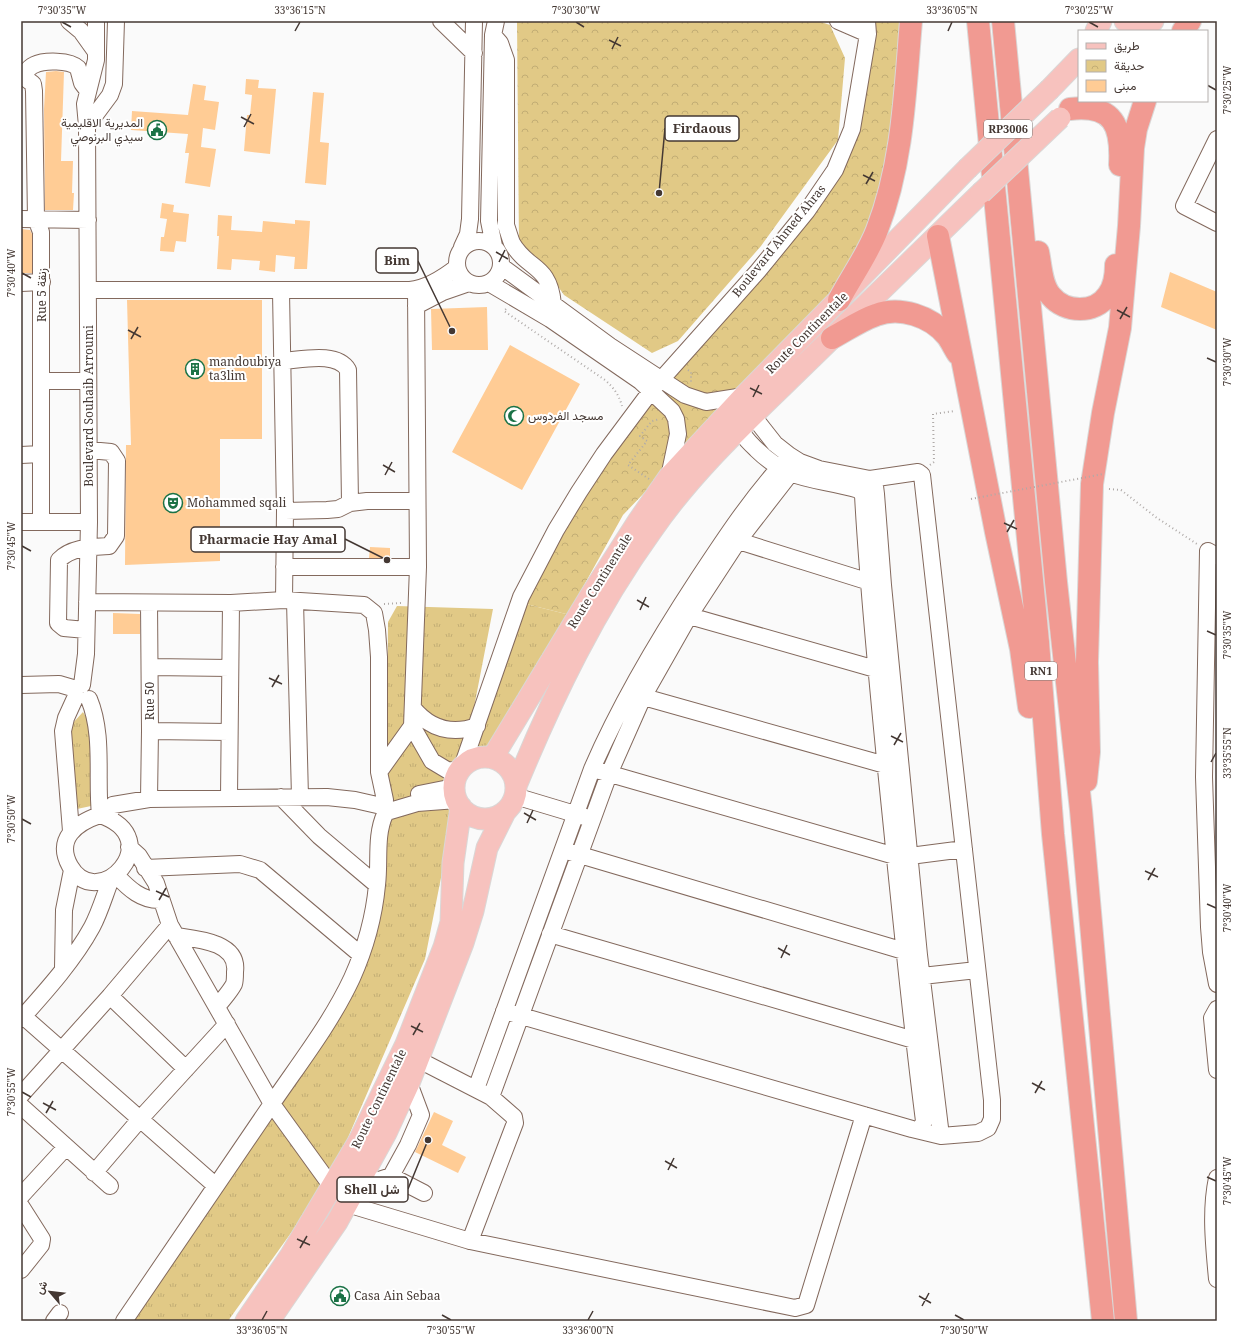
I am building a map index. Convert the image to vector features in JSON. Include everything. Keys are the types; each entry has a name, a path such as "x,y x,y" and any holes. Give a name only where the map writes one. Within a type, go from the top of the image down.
{"highway":[{"path":"839,300 876,232 893,180 903,122 911,21"},
{"name":"RN1","path":"978,21 1038,642 1053,834 1103,1321"},
{"name":"RN1","path":"1004,21 1062,641 1081,810 1126,1321"},
{"path":"1185,30 1190,21"},
{"path":"1081,810 1087,778 1089,752 1088,662 1092,484 1103,413 1120,328 1129,234 1132,159 1136,129 1145,102"},
{"path":"1023,226 1032,235 1044,284 1051,296 1064,306 1078,309 1092,307 1104,300 1112,287 1116,268 1120,137 1115,123 1102,112 1092,108 1070,109"},
{"path":"938,236 962,362 1021,649 1039,770 1053,834"},
{"path":"832,338 876,315 892,312 906,313 923,318 936,326 947,336 962,362"}],"main road":[{"path":"1096,30 1101,21"},
{"path":"1125,21 1139,26 1147,26"},
{"name":"Route Continentale","path":"493,757 587,602 639,520 666,482 744,396 967,169 1078,60"},
{"name":"Route Continentale","path":"269,1321 337,1222 409,1084 464,943 473,911 487,848 512,798 543,722 588,630 652,529 674,501 746,422 1070,109"},
{"path":"493,757 502,761 510,768 515,777 512,798 496,817 486,819 477,818 468,813 458,786 477,758 493,757"},
{"name":"Route Continentale","path":"246,1321 291,1255 359,1141 406,1044 444,947 451,922 458,786"}],"street":[{"path":"69,21 81,31 96,52"},
{"name":"Boulevard Souhaib Arroumi","path":"71,831 63,731 66,718 81,692 86,630 89,522 88,126 84,112 95,67 96,21"},
{"path":"88,126 110,95 114,84 116,21"},
{"path":"441,21 474,53"},
{"path":"474,21 470,219 468,234 458,253 456,267 459,273 469,283 476,285 490,283 596,350 640,381 672,411 676,419 677,441 666,482"},
{"path":"481,21 486,21"},
{"path":"838,21 867,28"},
{"path":"494,28 506,60 506,225 512,243 525,259 541,271 549,282 553,304"},
{"path":"494,28 489,221 494,246"},
{"name":"Boulevard Ahmed Ahras","path":"458,786 519,603 529,580 580,492 651,391 758,271 807,211 835,170 852,129 867,28"},
{"path":"22,75 30,68 41,63 72,64 78,68 82,83 88,91"},
{"name":"Rue 5 زنقة","path":"22,75 33,84 34,91 29,219 41,232 41,522"},
{"path":"1217,139 1184,206 1217,223"},
{"path":"29,219 88,220"},
{"path":"462,247 475,240 482,240 494,246 499,252 501,266 499,272 490,283"},
{"path":"501,266 610,346 662,378 685,395 698,400 718,401 744,396"},
{"path":"88,290 281,292 416,290 430,285 447,275 456,267"},
{"path":"21,283 42,282"},
{"path":"416,306 443,292 469,283"},
{"path":"379,772 412,726 418,567 416,290"},
{"path":"281,292 284,567 289,600 300,797"},
{"path":"282,361 325,359 341,362 348,370 350,503"},
{"path":"42,381 88,380"},
{"path":"504,1011 941,1136 978,1132 988,1128 992,1119 992,1100 923,480 918,472 864,484 807,480 789,465 750,444 746,422"},
{"path":"86,630 64,628 58,622 59,560 66,553 88,548 109,546 116,536 117,461 111,452 89,450"},
{"path":"21,454 41,454"},
{"path":"476,1089 592,769 609,730 635,694 682,614 732,539 789,465"},
{"path":"864,484 863,495 875,584 893,673 902,770 902,856"},
{"path":"284,511 338,509 350,503 417,501"},
{"path":"21,522 89,522"},
{"path":"732,539 875,584"},
{"path":"1212,554 1210,777 1212,872 1211,952 1217,984"},
{"path":"284,567 418,567"},
{"path":"875,584 876,670 886,766 902,856 922,1041 941,1136"},
{"path":"87,602 231,603 289,600 364,605 374,613 379,656 379,772 386,807 379,835 377,885 368,936 361,955 339,1004 326,1026 124,1321"},
{"name":"Rue 50","path":"148,799 150,731 149,603"},
{"path":"229,797 231,603"},
{"path":"682,614 876,670 893,673"},
{"path":"150,667 230,668"},
{"path":"21,685 59,684 81,692"},
{"name":"Boulevard Souhaib Arroumi","path":"81,692 95,712 97,730 97,790 104,817"},
{"path":"635,694 902,770"},
{"path":"491,1097 609,774 635,694"},
{"path":"413,708 428,722 442,729 457,731 477,726"},
{"path":"114,877 101,882 90,881 80,877 72,870 67,861 65,850 71,831 78,824 104,817 113,805 148,799 339,797 386,807 416,795 458,786 446,770 432,761 412,726"},
{"path":"150,731 229,732"},
{"path":"592,769 902,856 964,849"},
{"path":"281,797 320,836 377,885"},
{"path":"512,798 592,819"},
{"path":"104,817 122,830 129,847 129,856 125,865 114,877 92,926 63,968 22,1017 141,1118 216,1186"},
{"path":"129,847 139,856 145,868 156,883 173,931 272,1104 332,1187"},
{"path":"563,850 912,953"},
{"path":"145,868 240,864 260,870 361,955"},
{"path":"63,968 64,910 72,870"},
{"path":"114,877 138,895 151,901 161,900"},
{"path":"21,1095 110,996 173,931"},
{"path":"173,931 220,945 231,955 236,966 234,984 217,1007"},
{"path":"550,934 922,1041"},
{"path":"912,953 922,976 924,1120 922,1126 918,1129"},
{"path":"922,976 977,970"},
{"path":"110,996 186,1069"},
{"path":"1217,1009 1212,1018 1217,1070"},
{"path":"94,1173 141,1118 227,1024"},
{"path":"419,1060 491,1097 514,1117 515,1123 470,1241"},
{"path":"352,1195 391,1176 408,1145 421,1115 409,1084"},
{"path":"21,1106 110,1186"},
{"path":"352,1195 470,1241 795,1308 806,1305 864,1115"},
{"path":"21,1196 66,1147"},
{"path":"391,1176 424,1193"},
{"path":"1216,1187 1214,1244 1217,1279"},
{"path":"21,1206 42,1239 41,1245 21,1270"}],"path":[{"path":"514,297 504,311 605,380 613,387 619,396 623,407 646,428"},
{"path":"918,472 934,462 933,414 972,407"},
{"path":"664,420 660,419 652,421 646,428 640,436 647,441 628,465 666,482"},
{"path":"971,499 1103,474"},
{"path":"1121,490 1157,518 1212,554"},
{"path":"364,605 417,603"}],"green space":[{"path":"517,21 818,21 830,25 845,58 838,140 761,246 678,341 652,353 564,295 550,275 519,247"},
{"path":"867,21 908,21 903,122 846,292 669,467 623,515 578,596 570,615 514,601 571,494 835,170"},
{"path":"514,601 570,615 480,767 473,767 462,771 425,959 331,1177 228,1321 132,1321 370,949 386,842 388,622 397,606 493,609 464,759"},
{"path":"83,712 91,726 91,806 77,809 71,725"}],"building":[{"path":"46,72 64,72 61,161 73,161 73,210 45,210 44,109"},
{"path":"246,79 259,80 258,88 276,89 270,154 244,151 247,115 250,115 252,95 245,94"},
{"path":"193,84 206,86 204,100 219,102 215,130 203,128 201,147 216,149 210,187 185,183 189,153 185,153 188,134 131,130 132,111 188,115"},
{"path":"313,92 324,93 320,142 329,143 326,185 305,183"},
{"path":"162,203 174,205 173,212 189,214 186,242 176,241 174,252 160,251 161,237 164,237 167,219 160,218"},
{"path":"218,215 232,216 231,230 262,232 263,221 295,224 295,220 310,221 307,269 294,269 295,257 276,255 275,272 259,270 260,261 232,259 231,270 217,269 219,236 217,236"},
{"path":"21,229 30,230 32,234 32,273 21,273"},
{"path":"1170,272 1217,292 1217,330 1161,307"},
{"name":"mandoubiya ta3lim","path":"127,300 262,300 262,439 220,439 220,561 125,565 126,445 131,445"},
{"path":"487,307 488,350 432,350 431,309"},
{"path":"510,345 580,384 522,490 452,452"},
{"path":"370,547 390,548 390,558 369,558"},
{"path":"113,613 140,614 140,634 113,634"},
{"path":"434,1112 453,1121 442,1145 466,1157 458,1173 415,1152"}],"place":[{"name":"المديرية الاقليمية سيدي البرنوصي","path":"157,130"},
{"name":"Firdaous","path":"659,193"},
{"name":"Bim","path":"452,331"},
{"name":"mandoubiya ta3lim","path":"195,369"},
{"name":"مسجد الفردوس","path":"514,416"},
{"name":"Mohammed sqali","path":"173,503"},
{"name":"Pharmacie Hay Amal","path":"387,560"},
{"name":"Shell شل","path":"428,1140"},
{"name":"Casa Ain Sebaa","path":"340,1296"}]}
